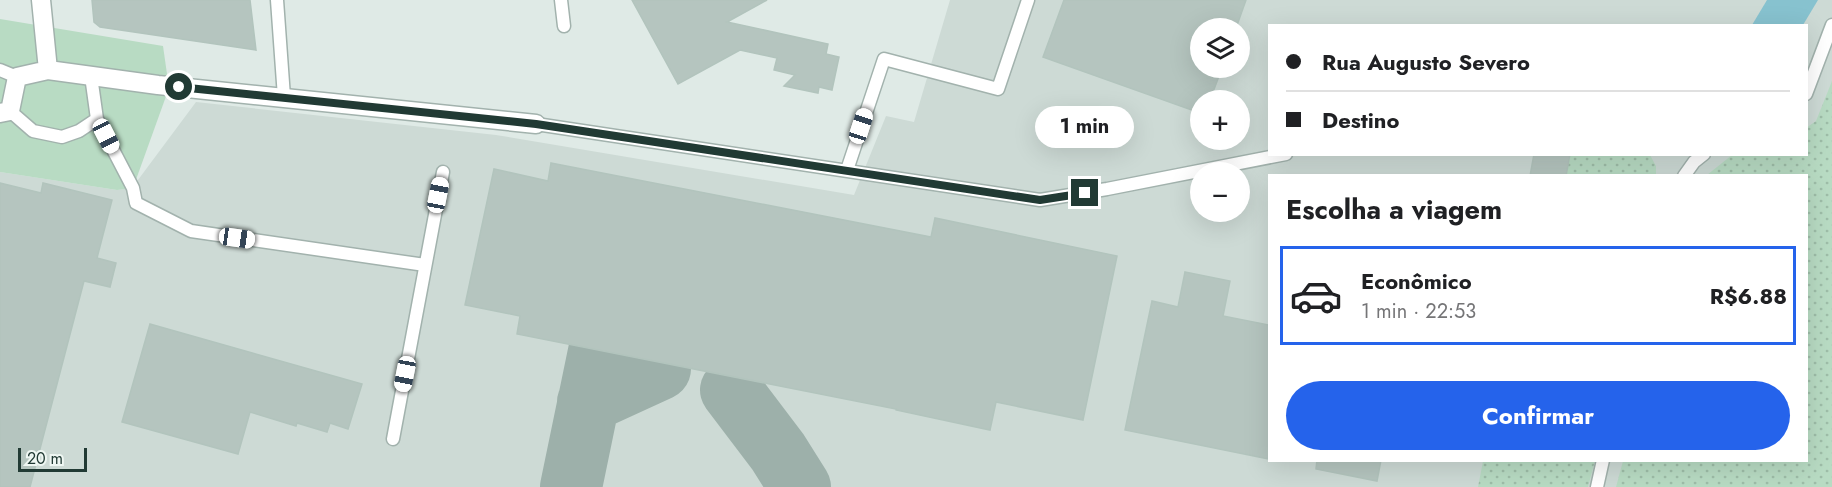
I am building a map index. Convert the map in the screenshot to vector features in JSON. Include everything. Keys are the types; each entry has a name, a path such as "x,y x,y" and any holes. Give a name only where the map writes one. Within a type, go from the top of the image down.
{"street":[{"path":"41,0 48,70"},
{"path":"5,112 17,77 48,70 158,86 536,124"}],"lane":[{"path":"277,0 284,97"},
{"path":"561,0 564,26"},
{"path":"847,170 884,59 998,89 1028,0"},
{"path":"1808,89 1832,25"},
{"path":"0,70 17,77"},
{"path":"91,76 97,119 132,188 136,203 191,231 425,265"},
{"path":"5,112 33,131 62,136 79,130 97,119"},
{"path":"536,124 1040,200 1276,156"},
{"path":"1685,174 1702,156"},
{"path":"393,439 443,172"},
{"path":"1597,487 1603,462"}],"shaded area":[{"path":"950,0 1832,0 1832,487 0,487 0,172 117,190 132,188 196,102 496,135 854,195 886,116 914,122"}],"green space":[{"path":"0,19 163,46 169,88 133,188 117,190 0,172"},
{"path":"1832,81 1832,487 1616,487 1623,462 1808,462 1808,174 1708,174 1731,156 1808,156 1808,127 1816,121"},
{"path":"1534,156 1651,156 1656,166 1656,174 1530,174"},
{"path":"1483,462 1595,462 1588,487 1478,487"}],"water":[{"path":"1767,0 1818,0 1804,24 1753,24"}],"building":[{"path":"92,0 250,0 256,50 100,27 94,22"},
{"path":"632,0 767,0 727,22 828,44 826,54 839,57 832,90 819,87 818,93 784,86 795,75 774,70 777,58 740,50 678,84"},
{"path":"1064,0 1246,0 1240,18 1190,18 1190,78 1218,78 1214,90 1190,90 1190,109 1043,57"},
{"path":"1534,156 1570,156 1566,174 1530,174"},
{"path":"551,163 931,237 935,218 1117,256 1083,420 996,402 990,430 896,409 517,334 520,316 465,305 494,169 548,181"},
{"path":"0,183 41,193 43,183 112,200 97,258 116,263 110,287 84,281 30,487 0,487"},
{"path":"1185,272 1230,281 1223,316 1268,325 1268,459 1125,430 1152,301 1178,307"},
{"path":"150,324 362,384 348,429 330,423 327,432 297,423 296,426 250,412 238,454 122,422"},
{"path":"1317,462 1381,462 1377,481 1316,469"}],"taxiway":[{"path":"571,487 601,342"},
{"path":"588,402 660,369"},
{"path":"731,390 778,452 800,487"}],"route":[{"path":"179,87 536,124 1040,200 1085,193"}]}
